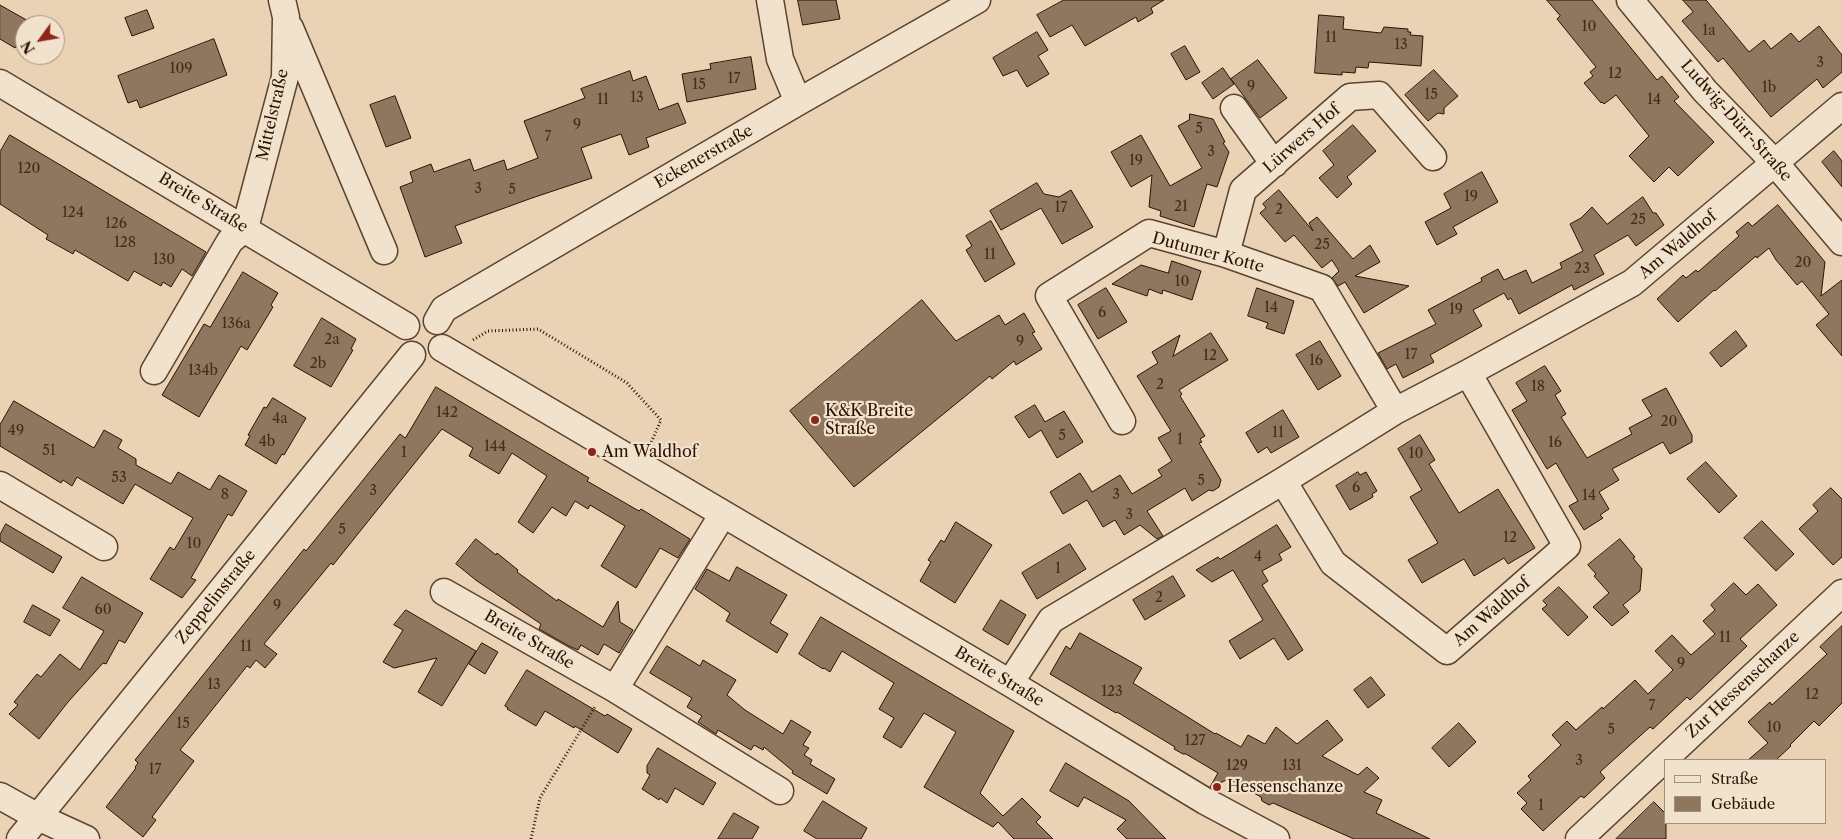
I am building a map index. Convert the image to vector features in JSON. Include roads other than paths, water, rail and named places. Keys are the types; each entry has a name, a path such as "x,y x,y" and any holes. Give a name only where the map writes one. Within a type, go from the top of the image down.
{"street":[{"path":"770,0 780,59 798,102"},
{"name":"Eckenerstraße","path":"437,321 444,310 798,102 977,0"},
{"name":"Ludwig-Dürr-Straße","path":"1630,0 1705,91 1775,163 1842,242"},
{"path":"284,9 384,251"},
{"name":"Mittelstraße","path":"245,228 285,77 284,9"},
{"name":"Breite Straße","path":"0,83 406,326"},
{"name":"Lürwers Hof","path":"1226,254 1243,190 1350,97 1379,95 1433,157"},
{"name":"Am Waldhof","path":"1010,683 1051,620 1283,481 1395,411 1632,283 1842,106"},
{"path":"1234,108 1274,164"},
{"path":"154,371 230,241 245,228"},
{"name":"Dutumer Kotte","path":"1122,421 1049,296 1149,233 1226,254 1322,288 1395,411"},
{"path":"420,316 429,317 437,321 445,333 447,350 428,358 412,355 406,349 403,342 403,333 406,326 420,316"},
{"name":"Breite Straße","path":"447,350 1010,683 1205,801 1276,839"},
{"name":"Zeppelinstraße","path":"20,839 412,355"},
{"name":"Am Waldhof","path":"1283,481 1333,563 1447,650 1567,546 1468,373"},
{"path":"0,485 104,547"},
{"path":"611,687 722,514"},
{"name":"Breite Straße","path":"444,592 611,687 780,791"},
{"name":"Zur Hessenschanze","path":"1665,759 1842,593"},
{"name":"Zur Hessenschanze","path":"1579,839 1664,759"},
{"path":"0,796 38,817 86,839"}],"place":[{"name":"K&K Breite Straße","path":"815,420"},
{"name":"Am Waldhof","path":"592,452"},
{"name":"Hessenschanze","path":"1217,787"}]}
